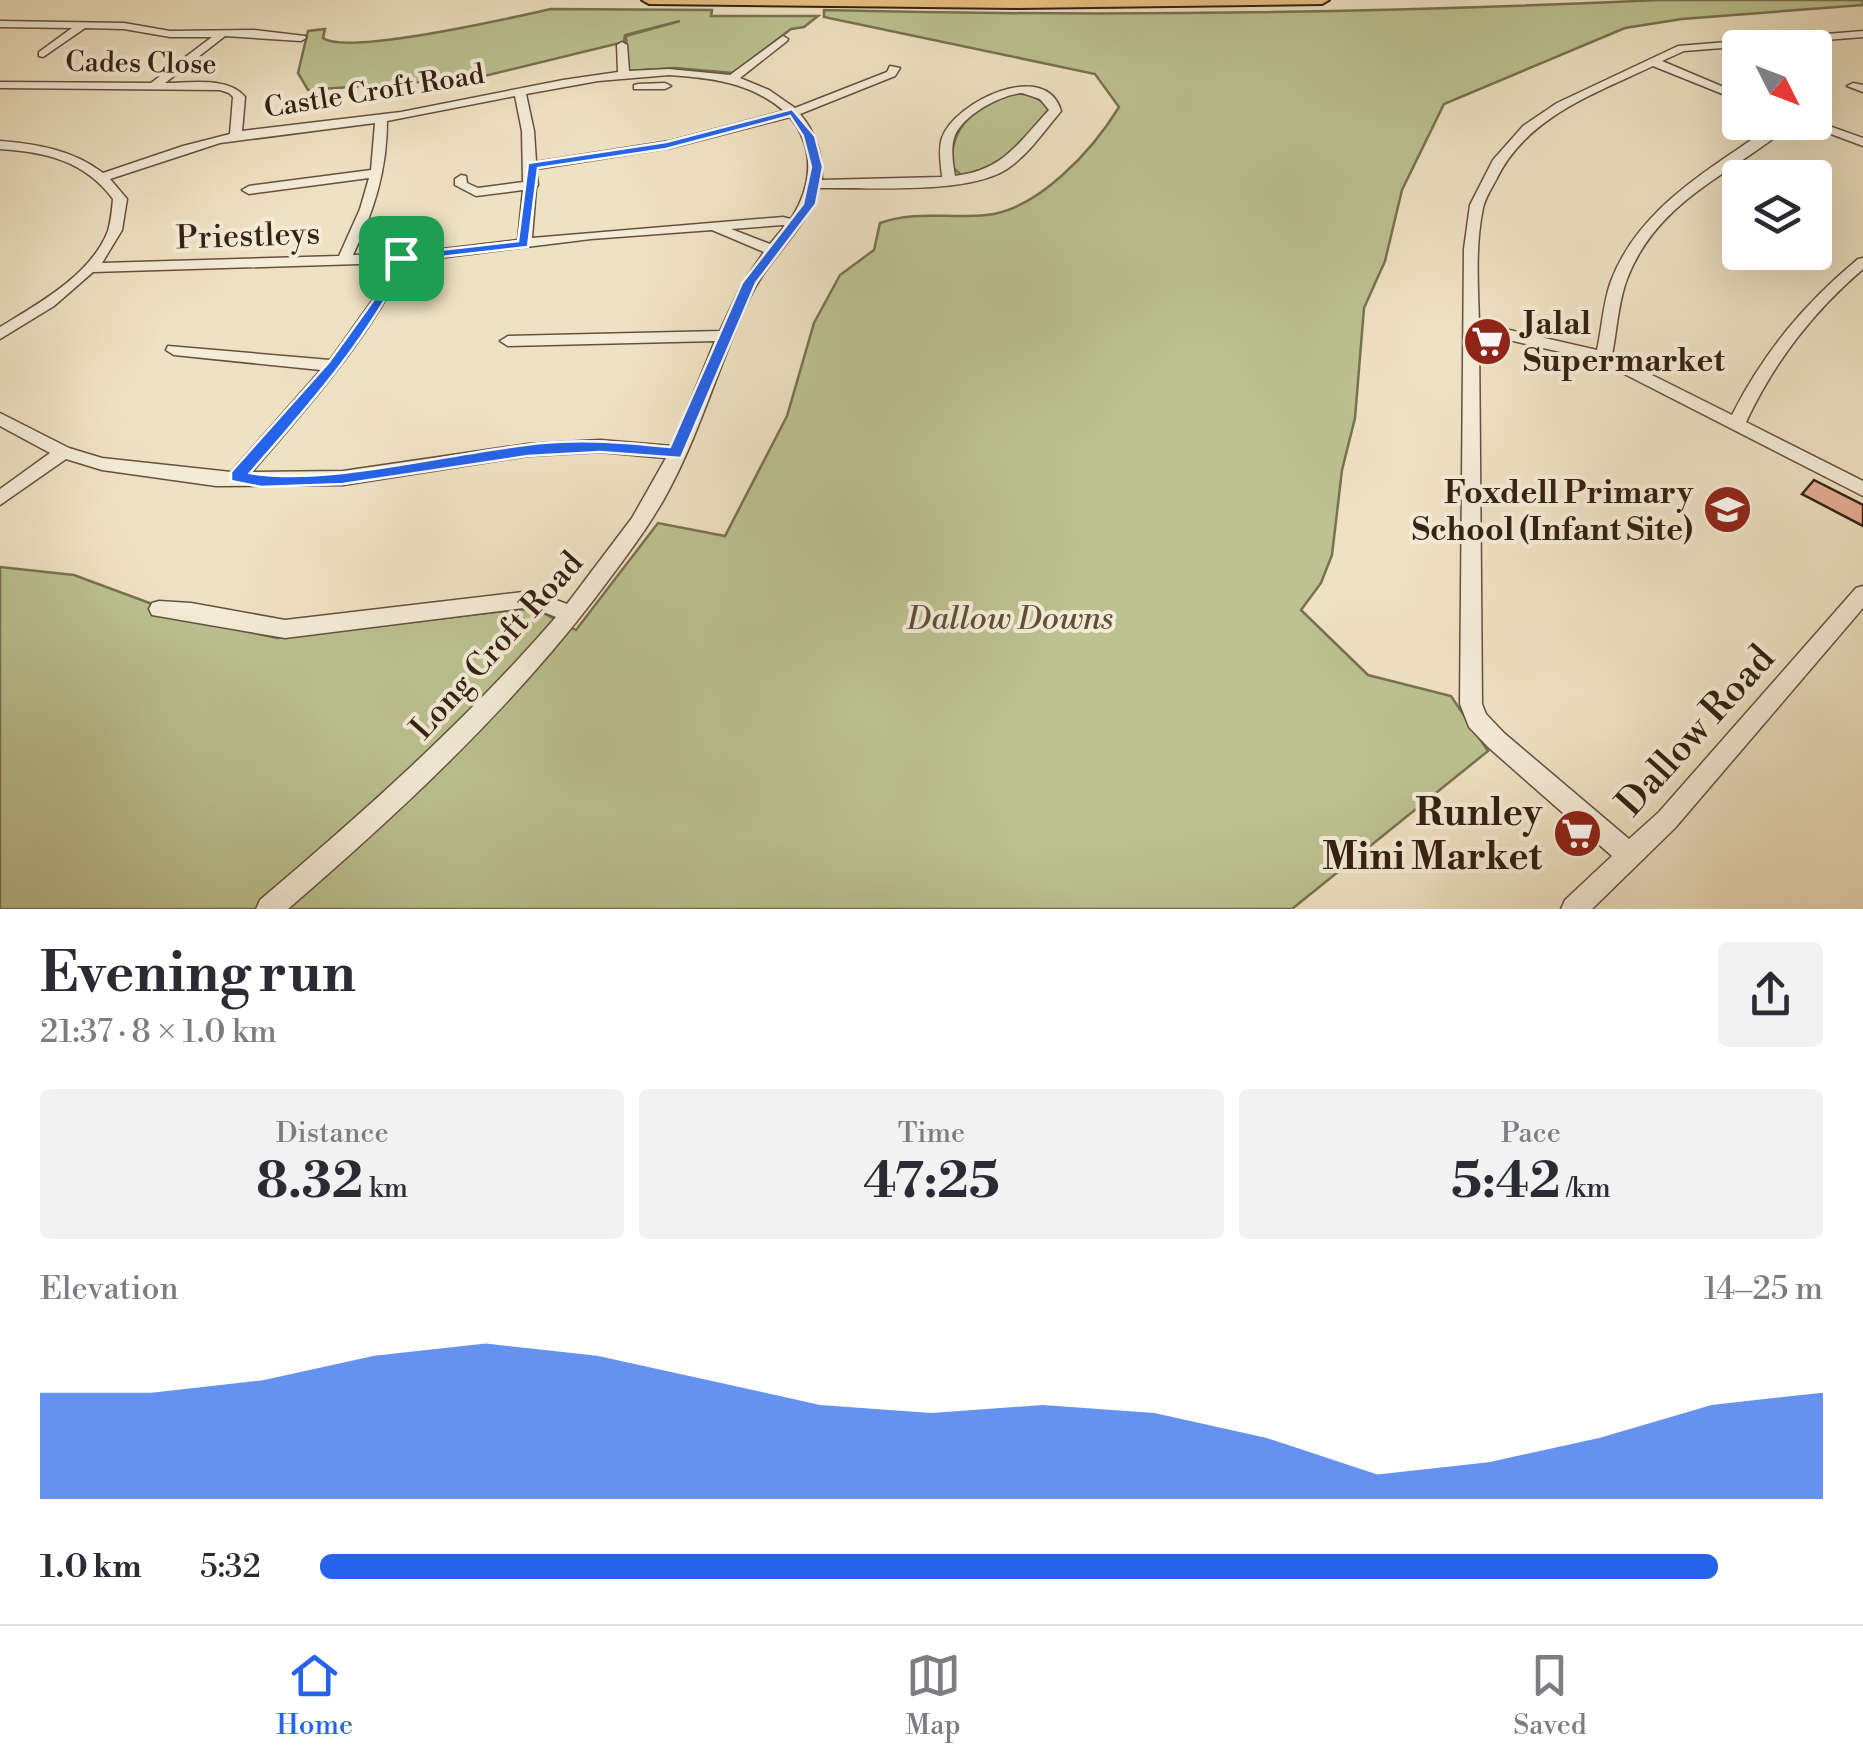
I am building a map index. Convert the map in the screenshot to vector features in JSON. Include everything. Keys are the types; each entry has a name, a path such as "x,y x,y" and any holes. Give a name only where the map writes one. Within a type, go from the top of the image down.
{"highway":[{"path":"649,0 1030,4 1322,0"}],"street":[{"path":"0,32 6,24 84,25 170,34 301,38"},
{"path":"43,54 84,25"},
{"path":"155,85 222,34"},
{"path":"1628,854 1496,740 1477,720 1471,704 1469,326 1477,205 1499,160 1527,129 1561,104 1652,61 1682,48 1716,42 1863,34"},
{"path":"732,79 782,39"},
{"path":"622,45 624,76"},
{"path":"1652,61 1722,90"},
{"path":"532,166 666,146 792,112 840,98 890,74 894,68"},
{"name":"Castle Croft Road","path":"638,87 688,72 732,79 765,91 792,112"},
{"name":"Castle Croft Road","path":"106,176 236,136 381,120 624,76 658,82"},
{"name":"Cades Close","path":"0,85 155,85 233,90 238,97 236,136"},
{"path":"792,112 809,136 817,167 816,184 949,179 971,178 1002,166 1055,111 1054,105 1033,91 1003,90 990,94 953,128 946,142 949,179"},
{"path":"520,92 530,127 532,166 524,244"},
{"path":"344,259 368,213 378,173 381,120"},
{"path":"1832,131 1863,142"},
{"path":"1604,358 1618,283 1632,252 1649,228 1670,206 1763,140"},
{"path":"0,334 54,298 89,268 114,233 120,199 106,176 46,150 1,145"},
{"path":"249,190 378,173"},
{"path":"462,180 461,185 476,192 532,186"},
{"name":"Long Croft Road","path":"268,909 367,826 464,732 572,614 638,523 676,454 749,283 796,224 816,184"},
{"name":"Priestleys","path":"89,268 401,258 706,226 796,224"},
{"name":"Priestleys","path":"706,226 774,252"},
{"path":"237,477 334,366 381,298 401,258"},
{"path":"1736,424 1754,385 1793,326 1863,262"},
{"path":"1469,326 1604,358 1863,489"},
{"path":"508,341 728,336"},
{"path":"174,350 334,366"},
{"path":"0,419 63,452 154,473 216,479 343,478 546,449 600,446 676,454"},
{"path":"0,498 63,452"},
{"name":"Dallow Road","path":"1574,909 1667,820 1863,594"},
{"path":"167,609 189,608 250,626 285,630 532,599 572,614"}],"green space":[{"name":"Dallow Downs","path":"1659,0 1863,0 1863,5 1682,19 1625,28 1444,104 1402,190 1385,261 1364,308 1355,418 1342,470 1332,555 1321,583 1301,610 1368,675 1451,696 1488,751 1292,909 0,909 0,567 74,575 198,621 277,638 520,609 541,612 576,630 658,523 725,536 787,416 814,323 840,275 874,250 880,223 919,216 986,215 1025,202 1079,159 1119,107 1095,74 824,17 824,10 1241,12"},
{"path":"551,9 712,10 711,16 818,16 804,27 791,29 734,73 675,68 628,71 626,36 680,21 625,35 624,42 476,78 308,90 298,73 308,31 325,29 323,38 364,42"},
{"path":"1016,93 1031,95 1051,107 1000,163 974,174 960,174 952,167 952,152 961,128 978,110"}],"building":[{"path":"1814,480 1863,505 1863,526 1802,494"}],"place":[{"name":"Jalal Supermarket","path":"1488,341"},
{"name":"Foxdell Primary School (Infant Site)","path":"1728,510"},
{"name":"Runley Mini Market","path":"1577,834"}],"route":[{"path":"792,112 809,136 817,167 810,204 749,283 676,454 600,446 528,450 343,478 261,481 237,477 334,366 381,298 401,258 524,244 532,166 666,146 792,112"}]}
